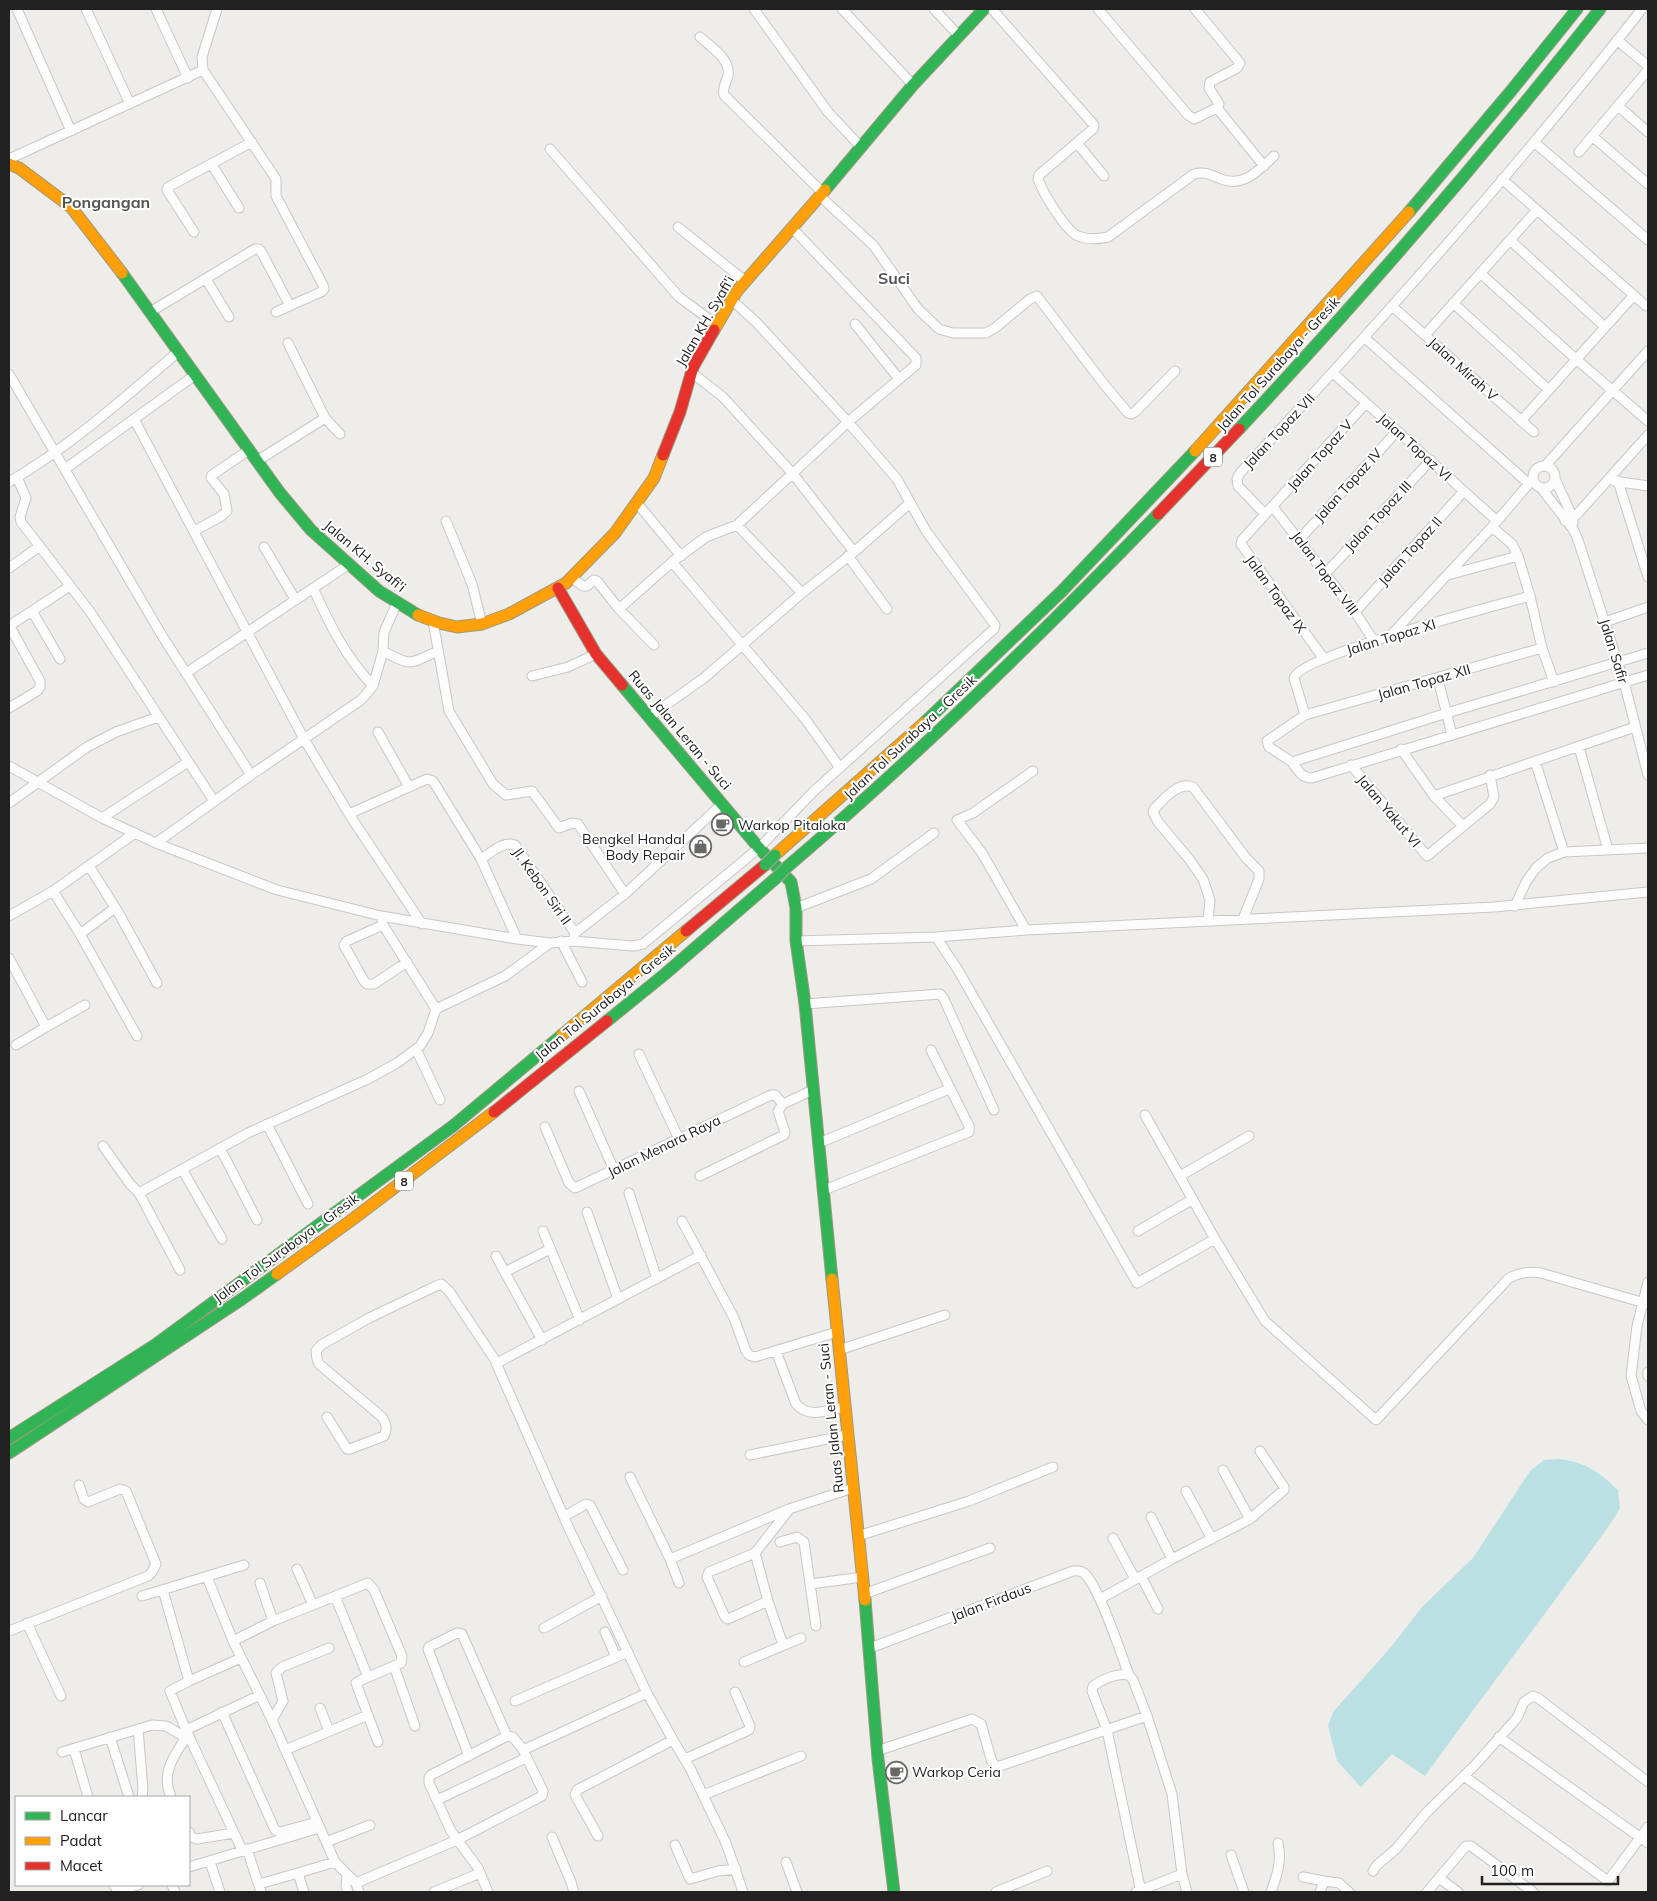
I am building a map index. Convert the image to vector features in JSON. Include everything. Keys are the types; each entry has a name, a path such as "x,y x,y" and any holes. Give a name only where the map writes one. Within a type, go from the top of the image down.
{"main road":[{"name":"Jalan KH. Syafi'i","path":"9,164 19,168 71,207 97,239 280,492 311,530 379,591 412,613 457,627 482,624 509,614 558,588 572,578 616,533 654,478 680,412 691,372 717,325 745,281 913,85 984,9"},
{"name":"Jalan Tol Surabaya - Gresik","path":"9,1438 154,1345 453,1126 764,865 903,742 996,654 1100,551 1195,451 1412,210 1532,68 1578,9"},
{"name":"Jalan Tol Surabaya - Gresik","path":"9,1453 242,1299 467,1134 665,974 862,803 996,678 1199,472 1316,345 1426,221 1506,126 1600,9"},
{"name":"Ruas Jalan Leran - Suci","path":"558,588 596,654 759,848 791,882 796,908 796,941 805,1004 844,1407 870,1648 877,1751 894,1892"}],"street":[{"path":"17,9 71,131"},
{"path":"86,9 130,104"},
{"path":"156,9 188,78"},
{"path":"217,9 202,57 204,70 276,179 276,196 324,285 324,289 320,292 276,312"},
{"path":"754,9 828,112 861,147"},
{"path":"842,9 913,85"},
{"path":"934,9 959,36"},
{"path":"992,9 1094,123 1093,129 1042,171 1038,179 1048,201 1075,234 1093,240 1108,237 1194,174 1207,173 1230,182 1242,180 1264,166 1274,156"},
{"path":"1098,9 1190,117 1194,119 1217,108 1219,102 1209,88 1209,83 1236,68 1240,63 1196,9"},
{"path":"1333,373 1534,142 1642,9"},
{"path":"700,37 725,62 728,74 723,89 724,95 874,246 918,309 939,330 953,333 986,332 995,328 1030,299 1037,296 1128,413 1135,412 1175,371"},
{"path":"1617,40 1648,66"},
{"path":"9,159 204,70"},
{"path":"1578,152 1648,70"},
{"path":"1618,106 1648,132"},
{"path":"1217,108 1264,166"},
{"path":"1592,136 1648,184"},
{"path":"194,232 167,189 252,142"},
{"path":"1534,142 1648,240"},
{"path":"1078,143 1104,176"},
{"path":"550,149 679,297 717,325"},
{"path":"212,164 239,208"},
{"path":"1502,179 1646,306"},
{"path":"1425,335 1538,210"},
{"path":"678,227 745,281"},
{"path":"619,609 672,562 706,538 737,525 848,422 916,365 916,358 792,228"},
{"path":"1510,240 1605,327"},
{"path":"150,312 255,249 259,249 290,306"},
{"path":"1480,273 1648,421"},
{"path":"206,278 229,317"},
{"path":"1521,421 1634,295"},
{"path":"574,937 638,946 759,848 814,791 980,642 994,629 995,625 926,531 898,479 757,323 732,300"},
{"path":"1453,303 1549,390"},
{"name":"Jalan Mirah V","path":"1392,306 1534,432"},
{"path":"855,324 900,380"},
{"path":"1365,338 1530,482 1541,488 1550,487 1555,479 1552,469 1545,466"},
{"path":"288,343 325,418 340,434"},
{"path":"1390,636 1495,524 1530,482 1535,469 1545,466 1648,351"},
{"path":"178,352 90,428 13,480 26,498 20,517 21,522 91,613 214,801"},
{"path":"691,372 723,397 793,474 851,554 887,609"},
{"name":"Jalan Topaz VI","path":"1333,373 1464,491 1512,544 1518,556"},
{"name":"Jalan Topaz VII","path":"1265,514 1238,486 1237,479 1240,473 1333,373"},
{"path":"9,374 161,634 251,775"},
{"path":"65,470 195,375"},
{"name":"Jalan Topaz V","path":"1273,507 1366,403"},
{"path":"257,461 325,418"},
{"path":"134,420 304,738 349,814 422,924"},
{"name":"Jalan Topaz IV","path":"1300,539 1397,431"},
{"path":"1569,520 1648,435"},
{"path":"194,531 220,517 227,511 224,494 214,483 211,478 212,475 249,450"},
{"name":"Jalan Topaz III","path":"1326,573 1431,460"},
{"name":"Jalan Safir","path":"1555,479 1578,540 1624,682 1648,775"},
{"path":"1608,480 1648,486"},
{"path":"1618,482 1648,577"},
{"name":"Jalan Safir","path":"1541,488 1569,520"},
{"name":"Jalan Topaz II","path":"1356,612 1464,491"},
{"path":"636,503 681,556"},
{"path":"649,717 704,678 910,503"},
{"name":"Jalan Topaz IX","path":"1273,507 1242,540 1242,548 1324,659"},
{"name":"Jalan Topaz VIII","path":"1273,507 1356,612 1374,641"},
{"path":"446,520 472,584 482,624"},
{"path":"737,525 802,593"},
{"path":"9,568 40,546"},
{"path":"264,547 295,600"},
{"path":"1446,576 1518,556 1530,596 1542,648 1554,682"},
{"path":"672,562 806,720 840,768"},
{"path":"186,673 348,565"},
{"path":"572,578 583,586 587,586 594,580 597,581 619,609 654,645"},
{"path":"9,708 37,691 40,681 9,626 70,586"},
{"path":"313,588 332,631 359,671 372,686"},
{"name":"Jalan Topaz XI","path":"1305,715 1294,676 1297,672 1324,659 1374,641 1530,596"},
{"path":"156,843 361,700 372,686 383,651 384,632 397,603"},
{"path":"1605,622 1648,607"},
{"path":"32,611 60,659"},
{"path":"433,621 449,711 493,784 506,796 532,791 559,828 578,824 626,894"},
{"name":"Jalan Topaz XII","path":"1292,762 1269,747 1268,741 1305,715 1438,679 1542,648"},
{"path":"383,651 406,663 411,663 438,651"},
{"path":"1648,653 1292,762 1301,775 1306,778 1648,675"},
{"path":"532,676 568,667 596,654"},
{"path":"1438,679 1452,734"},
{"path":"9,802 87,747 116,732 158,717"},
{"path":"1434,796 1635,727"},
{"path":"378,732 409,787"},
{"path":"1579,747 1608,850"},
{"path":"1401,750 1434,796 1462,825 1490,804 1494,797 1490,776"},
{"path":"1535,761 1564,852"},
{"path":"102,818 188,762"},
{"name":"Jalan Yakut VI","path":"1351,765 1427,856 1462,825"},
{"path":"9,766 102,818 156,843 277,890 382,921 422,924 550,943 574,937 626,894 722,804"},
{"path":"1026,930 982,853 957,820 973,813 1033,771"},
{"path":"349,814 427,779 433,781 481,859 517,939"},
{"path":"1208,921 1210,900 1203,880 1189,859 1158,822 1153,812 1174,790 1186,785 1193,787 1246,858 1259,871 1259,879 1243,919"},
{"path":"9,916 53,891 135,833"},
{"path":"796,908 871,879 934,833"},
{"name":"Jl. Kebon Siri II","path":"481,859 505,844 515,845 574,937"},
{"path":"1515,906 1526,882 1536,868 1548,858 1564,852 1648,848"},
{"path":"89,866 157,983"},
{"path":"53,891 80,934 137,1036"},
{"path":"796,941 936,937 1026,930 1515,906 1648,892"},
{"path":"80,934 115,908"},
{"path":"382,921 436,1008"},
{"path":"382,921 347,941 344,945 364,981 367,984 374,984 407,962"},
{"path":"936,937 958,970 1137,1283 1215,1239"},
{"path":"561,941 582,982"},
{"path":"140,1193 267,1124 368,1080 397,1063 416,1049 428,1033 436,1008 505,976 550,943"},
{"path":"9,958 46,1027"},
{"path":"805,1004 940,994 944,999 994,1110"},
{"path":"16,1045 84,1005"},
{"path":"416,1049 440,1100"},
{"path":"824,1190 967,1133 970,1130 931,1050"},
{"path":"639,1054 679,1139"},
{"path":"819,1144 949,1088"},
{"path":"700,1176 784,1135 785,1132 778,1111 783,1104 813,1090"},
{"path":"579,1091 614,1170"},
{"name":"Jalan Menara Raya","path":"545,1127 573,1188 771,1095 775,1095 783,1104"},
{"path":"1145,1115 1215,1239 1265,1321 1376,1420 1510,1278 1516,1275 1527,1272 1542,1273 1645,1303"},
{"path":"267,1124 308,1204"},
{"path":"1180,1176 1249,1136"},
{"path":"103,1146 130,1184 140,1193 180,1270"},
{"path":"220,1148 257,1220"},
{"path":"182,1169 222,1239"},
{"path":"629,1194 657,1279"},
{"path":"1138,1231 1193,1199"},
{"path":"587,1212 618,1300"},
{"path":"682,1222 734,1318 746,1352 749,1355 755,1357 837,1332"},
{"path":"543,1231 580,1320"},
{"path":"505,1272 550,1249"},
{"path":"496,1256 542,1340"},
{"path":"496,1363 701,1256"},
{"path":"1648,1282 1645,1303 1637,1326 1631,1376 1640,1410 1648,1420"},
{"path":"327,1417 347,1449 384,1436 387,1430 382,1417 319,1364 316,1351 321,1345 369,1318 441,1284 449,1291 496,1363 564,1518 647,1693 685,1759 703,1795 736,1868 743,1892"},
{"path":"839,1350 945,1315"},
{"path":"776,1351 796,1404 800,1408 814,1413 844,1407"},
{"path":"750,1455 847,1435"},
{"path":"1100,1599 1250,1519 1285,1489 1260,1451"},
{"path":"858,1536 969,1501 1054,1467"},
{"path":"1223,1470 1250,1519"},
{"path":"630,1477 670,1559 679,1583"},
{"path":"9,1630 148,1576 156,1564 126,1491 120,1489 88,1502 84,1499 78,1485"},
{"path":"670,1559 789,1509 853,1488"},
{"path":"1186,1491 1212,1539"},
{"path":"564,1518 568,1513 586,1504 590,1505 623,1570"},
{"path":"768,1602 728,1619 725,1617 707,1577 709,1572 755,1553 789,1509"},
{"path":"1151,1517 1172,1559"},
{"path":"766,1518 772,1532"},
{"path":"780,1542 797,1538 804,1542 816,1626"},
{"path":"1113,1538 1158,1609"},
{"path":"864,1594 990,1548"},
{"path":"755,1553 768,1602 784,1646"},
{"path":"142,1596 244,1565"},
{"path":"297,1569 313,1605"},
{"name":"Jalan Firdaus","path":"870,1648 1073,1571 1086,1574 1100,1599 1133,1680 1147,1716 1172,1794 1182,1874 1187,1892"},
{"path":"207,1577 233,1641 272,1720 335,1862 356,1883 359,1892"},
{"path":"810,1584 862,1577"},
{"path":"260,1583 273,1620"},
{"path":"233,1641 273,1620 366,1583 370,1584 402,1656 401,1662 356,1683 378,1742"},
{"path":"164,1590 189,1682"},
{"path":"335,1596 368,1677"},
{"path":"544,1628 602,1596"},
{"path":"27,1623 62,1696"},
{"path":"605,1632 616,1657"},
{"path":"469,1756 428,1649 429,1646 457,1633 462,1634 507,1736"},
{"path":"744,1662 801,1638"},
{"path":"272,1720 283,1701 276,1672 282,1667 329,1648"},
{"path":"515,1701 628,1652"},
{"path":"241,1658 170,1691 187,1734 244,1850 260,1888 298,1872 335,1862"},
{"path":"394,1666 415,1726"},
{"path":"1129,1674 1122,1674 1093,1686 1092,1691 1107,1730 1139,1892 1182,1874"},
{"path":"685,1759 749,1730 750,1726 735,1692"},
{"path":"436,1800 647,1693"},
{"path":"171,1796 166,1780 169,1763 187,1734 222,1712 260,1695"},
{"path":"1373,1871 1377,1865 1396,1849 1426,1813 1464,1776 1517,1718 1524,1702 1530,1697 1535,1696 1648,1782"},
{"path":"320,1708 329,1732"},
{"path":"222,1712 275,1830 280,1832 318,1825"},
{"path":"285,1750 368,1715"},
{"path":"877,1751 972,1719 980,1724 992,1762 997,1767 1147,1716"},
{"path":"62,1752 152,1725 162,1724 187,1734"},
{"path":"138,1729 142,1796"},
{"path":"356,1883 457,1840 542,1796 543,1791 525,1754 513,1737 507,1736 429,1778 429,1783 436,1800 457,1840 480,1874 488,1892"},
{"path":"1499,1736 1644,1840"},
{"path":"110,1738 129,1796"},
{"path":"598,1836 575,1795 577,1790 673,1740"},
{"path":"74,1749 88,1796"},
{"path":"703,1795 801,1756"},
{"path":"1464,1776 1608,1881 1644,1840 1648,1827"},
{"path":"190,1867 210,1862 318,1825"},
{"path":"326,1842 370,1825"},
{"path":"190,1834 196,1839 234,1833"},
{"path":"552,1837 572,1882 574,1892"},
{"path":"1271,1892 1281,1856 1278,1843"},
{"path":"675,1845 690,1879 736,1868"},
{"path":"1427,1892 1466,1846 1471,1846 1533,1892"},
{"path":"1231,1855 1244,1892"},
{"path":"210,1862 220,1892"},
{"path":"786,1862 797,1892"},
{"path":"996,1892 1047,1871"},
{"path":"298,1872 304,1892"},
{"path":"434,1892 480,1874"},
{"path":"347,1876 346,1886 348,1892"},
{"path":"1304,1877 1339,1883 1349,1892"},
{"path":"1439,1878 1458,1892"},
{"path":"1320,1892 1324,1881"},
{"path":"114,1886 116,1890 120,1891 135,1886"}],"water":[{"path":"1559,1459 1585,1465 1605,1478 1618,1490 1620,1508 1613,1520 1425,1776 1392,1754 1361,1787 1337,1761 1328,1726 1333,1712 1391,1647 1422,1607 1473,1558 1530,1471 1544,1460"}],"traffic: fast":[{"path":"825,190 913,85 984,9"},
{"path":"1409,212 1577,9"},
{"path":"1239,429 1333,327 1424,223 1600,9"},
{"path":"122,273 280,493 311,530 379,591 418,615"},
{"path":"924,723 1062,591 1195,451"},
{"path":"787,867 977,695 1158,514"},
{"path":"622,685 759,848 791,882 796,908 796,941 805,1004 832,1279"},
{"path":"765,865 775,855"},
{"path":"776,878 787,867"},
{"path":"607,1021 665,974 776,878"},
{"path":"9,1438 155,1345 453,1126 562,1035"},
{"path":"9,1453 277,1274"},
{"path":"865,1600 878,1759 894,1892"}],"traffic: slow":[{"path":"9,164 19,168 71,207 122,273"},
{"path":"714,330 737,291 825,190"},
{"path":"1195,451 1409,212"},
{"path":"418,615 457,627 482,624 509,614 566,583 615,533 654,478 663,455"},
{"path":"775,855 924,723"},
{"path":"562,1035 686,931"},
{"path":"277,1274 494,1112"},
{"path":"832,1279 865,1600"}],"traffic: jam":[{"path":"663,455 680,412 693,367 714,330"},
{"path":"1158,514 1239,429"},
{"path":"558,588 596,654 622,685"},
{"path":"686,931 765,865"},
{"path":"494,1112 607,1021"}],"place":[{"name":"Warkop Pitaloka","path":"722,825"},
{"name":"Bengkel Handal Body Repair","path":"701,847"},
{"name":"Warkop Ceria","path":"896,1772"}],"district":[{"name":"Pongangan","path":"106,202"},
{"name":"Suci","path":"894,278"}]}
